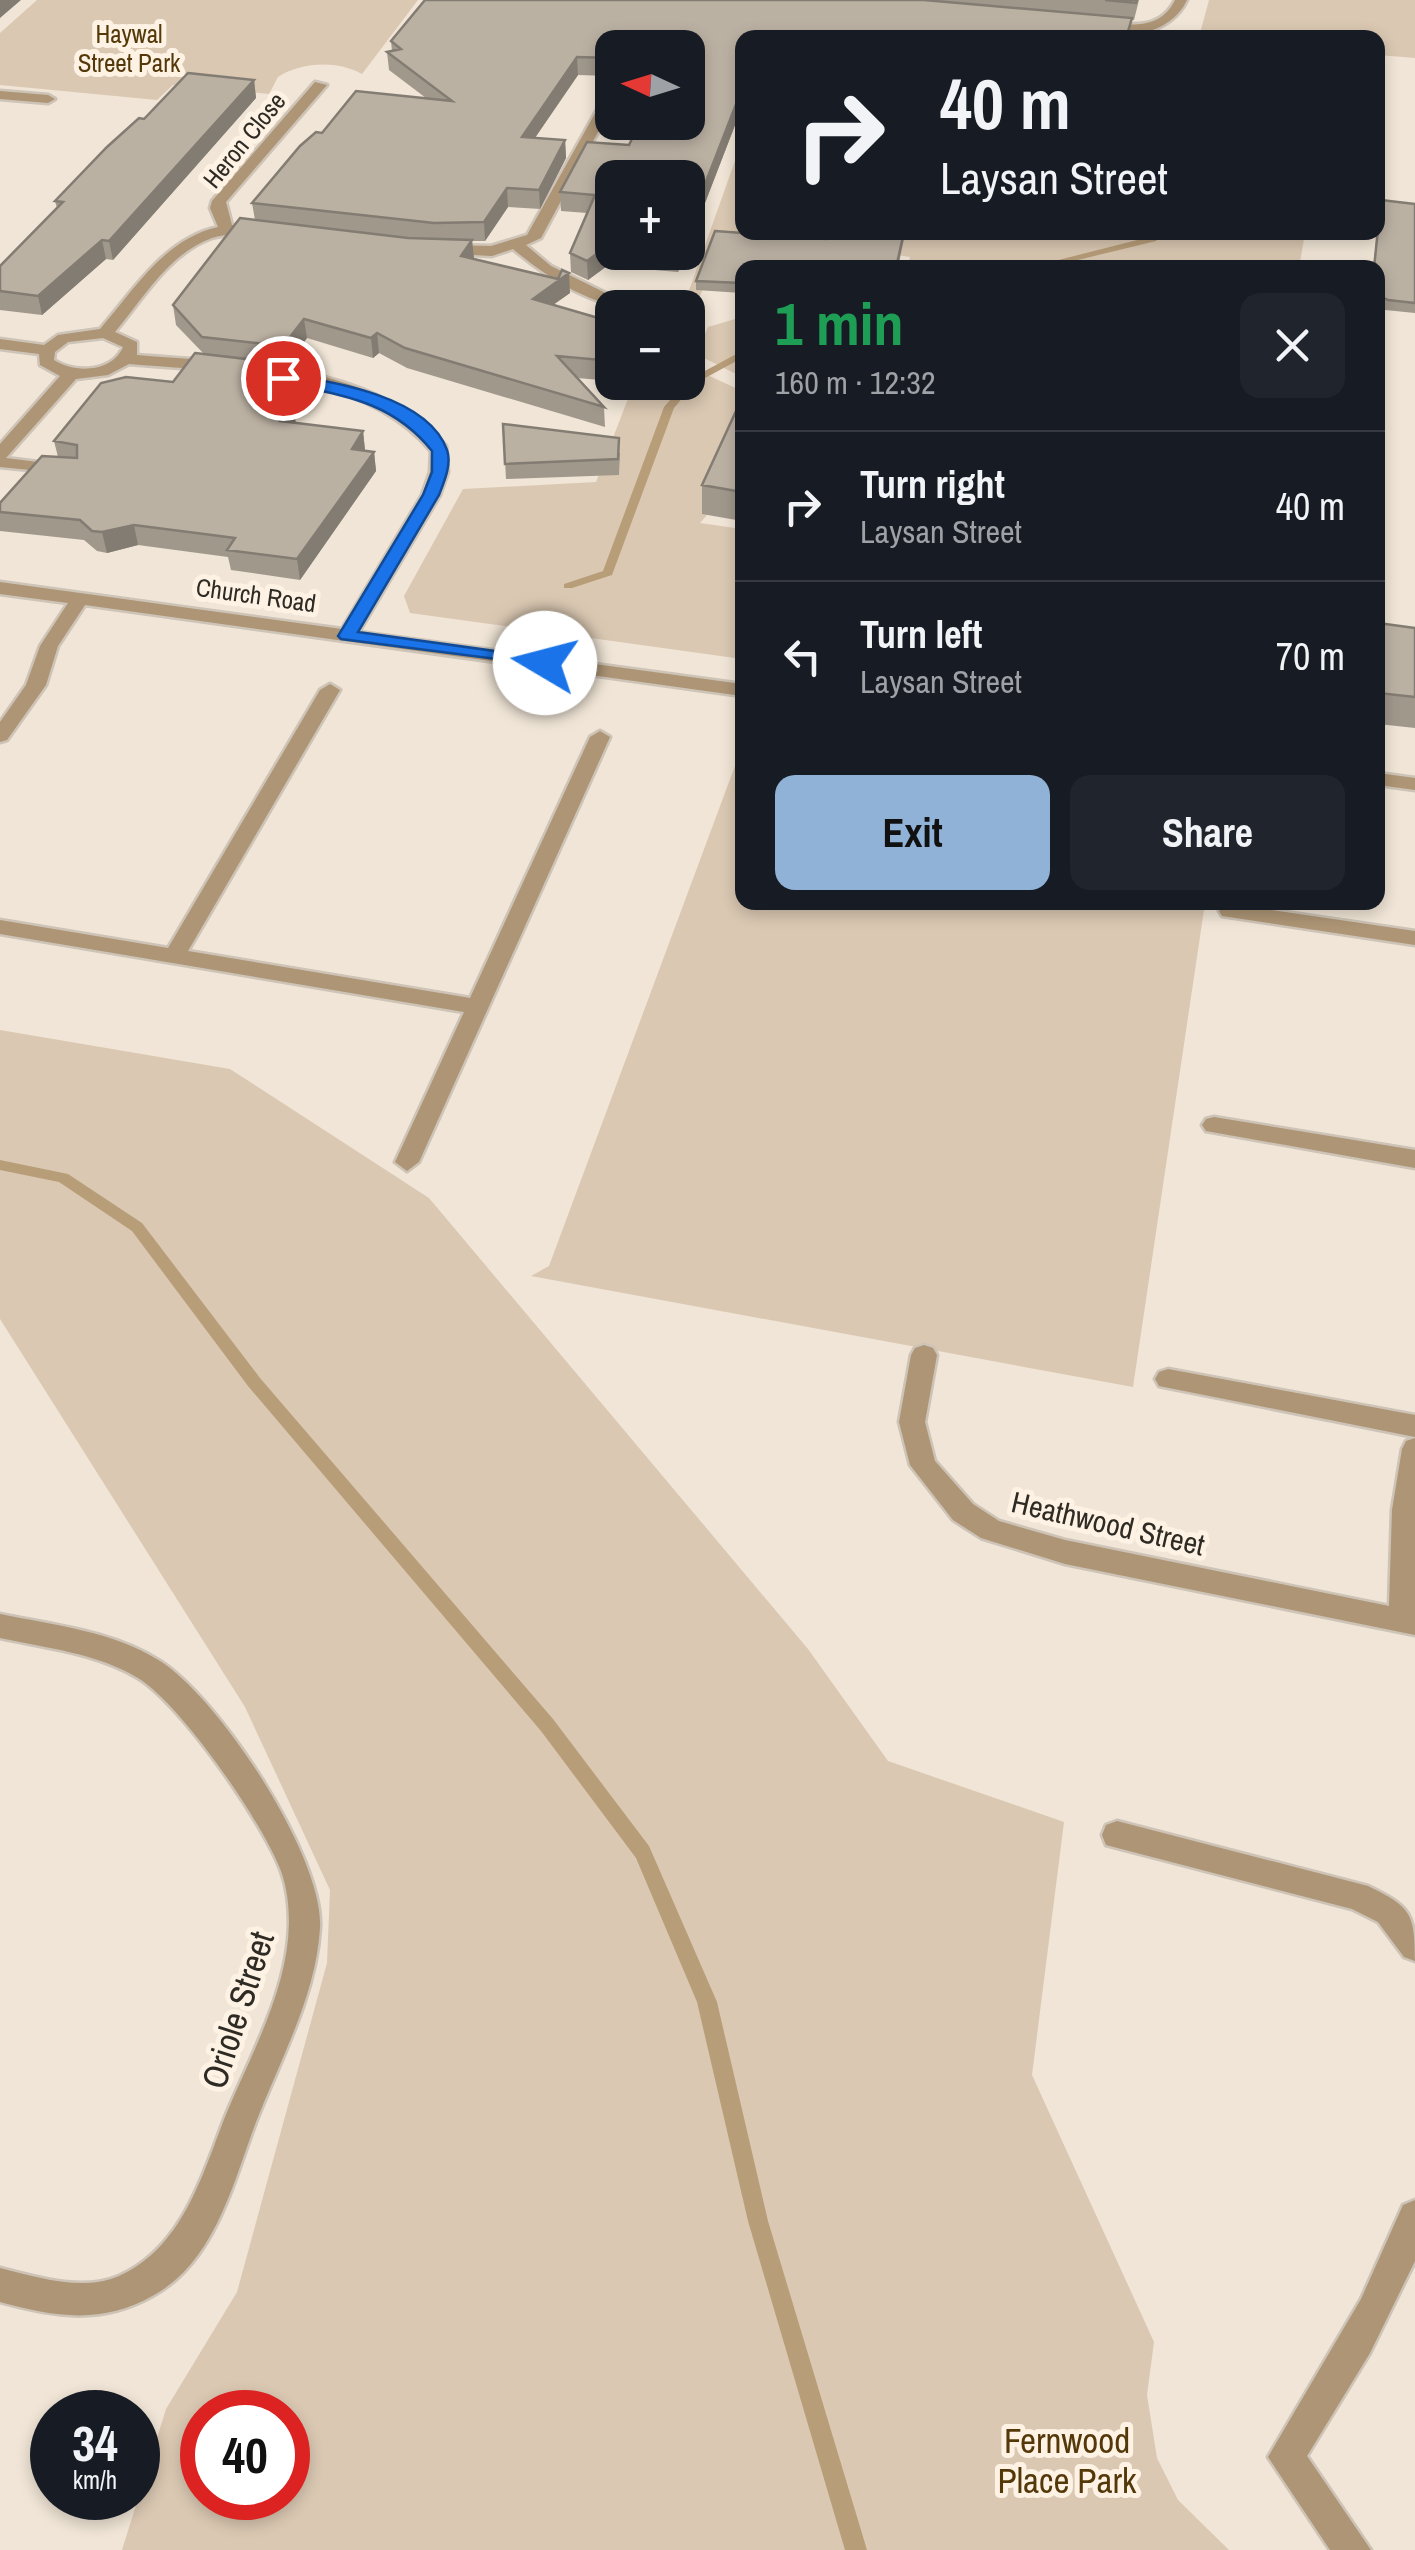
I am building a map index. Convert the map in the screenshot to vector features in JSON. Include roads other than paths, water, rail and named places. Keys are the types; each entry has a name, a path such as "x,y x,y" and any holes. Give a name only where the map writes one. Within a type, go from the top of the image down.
{"street":[{"path":"1078,24 1157,26 1174,18 1181,0"},
{"name":"Heron Close","path":"226,228 218,208 220,200 320,84"},
{"path":"0,95 48,99"},
{"path":"414,246 482,252 518,246 538,232 595,126"},
{"path":"105,332 185,243 226,228 283,232"},
{"path":"518,246 546,269 595,292"},
{"path":"0,344 46,350 77,334 105,332 131,346 127,359"},
{"path":"46,350 46,362 71,374 97,373 127,359 332,386 382,401 419,424 440,450 440,472 431,495 347,636"},
{"path":"0,454 71,374"},
{"path":"0,462 74,471"},
{"name":"Church Road","path":"0,588 735,689"},
{"path":"0,736 36,686 49,646 80,598"},
{"path":"174,954 330,690"},
{"path":"407,1162 600,737"},
{"path":"1385,780 1415,784"},
{"path":"1230,911 1415,938"},
{"path":"0,927 478,1007"},
{"path":"1214,1125 1415,1159"},
{"name":"Heathwood Street","path":"924,1355 912,1422 923,1465 963,1512 991,1530 1066,1552 1409,1621"},
{"path":"1168,1380 1415,1426"},
{"path":"1409,1621 1407,1496 1415,1449"},
{"name":"Oriole Street","path":"0,1626 110,1652 145,1667 174,1688 195,1710 289,1854 303,1900 304,1931 291,1986 210,2201 183,2248 144,2281 94,2300 42,2296 0,2285"},
{"path":"1117,1834 1316,1882 1358,1896 1388,1912 1415,1946"},
{"path":"1352,2550 1286,2457 1356,2345 1402,2256 1415,2217"}],"waterway":[{"path":"1065,260 1149,240"},
{"path":"568,586 608,573 669,407 691,382 735,358"},
{"path":"0,1165 63,1178 137,1227 254,1382 547,1725 643,1852 707,2002 758,2221 856,2550"}],"park label":[{"name":"Haywal Street Park","path":"129,48"},
{"name":"Fernwood Place Park","path":"1067,2461"}]}
